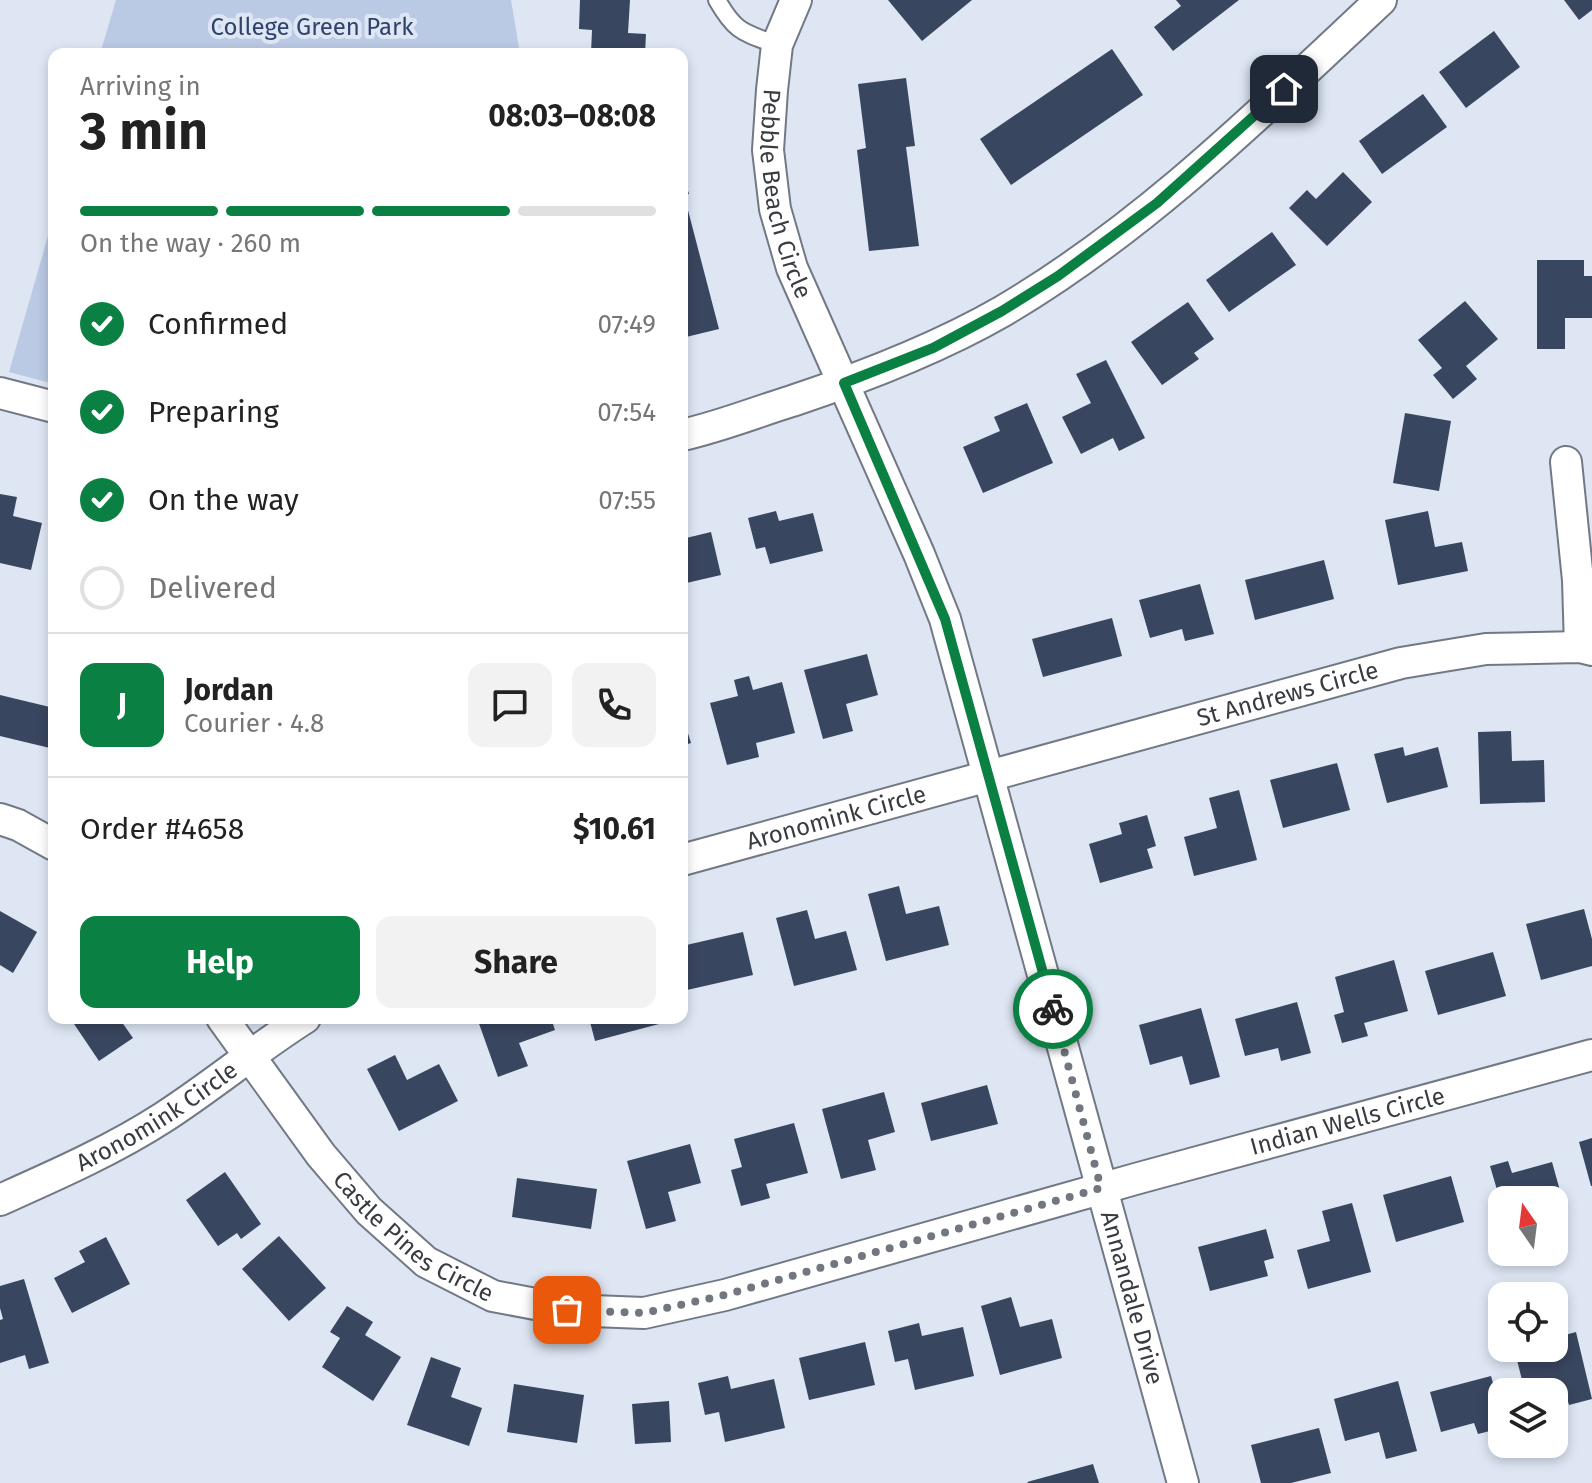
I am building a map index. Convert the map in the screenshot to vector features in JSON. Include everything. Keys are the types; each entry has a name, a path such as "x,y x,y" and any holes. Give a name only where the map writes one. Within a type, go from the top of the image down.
{"street":[{"name":"Pebble Beach Circle","path":"796,0 777,45 768,150 775,209 792,268 844,383"},
{"path":"688,433 844,383 933,348 1002,311 1058,276 1157,203 1381,0"},
{"name":"Annandale Drive","path":"844,383 945,619 1183,1483"},
{"path":"0,393 48,405"},
{"path":"1566,462 1586,649"},
{"name":"St Andrews Circle","path":"989,775 1401,663 1486,649 1586,649"},
{"name":"Aronomink Circle","path":"688,858 989,775"},
{"path":"0,819 48,842"},
{"name":"Castle Pines Circle","path":"226,1024 321,1155 369,1211 426,1262 493,1296 567,1310 644,1313 725,1295 1101,1188"},
{"name":"Aronomink Circle","path":"0,1200 67,1169 165,1117 249,1054 296,1024"},
{"name":"Indian Wells Circle","path":"1101,1188 1592,1055"}],"lane":[{"path":"717,0 729,21 741,32 777,45"}],"green space":[{"name":"College Green Park","path":"116,0 511,0 519,48 102,48"},
{"path":"48,236 48,382 9,372"}],"building":[{"path":"580,0 630,0 628,33 646,34 645,48 591,48 592,30 579,29"},
{"path":"888,0 972,0 922,41"},
{"path":"1176,0 1239,0 1173,51 1154,27 1181,6"},
{"path":"1564,0 1592,0 1592,10 1579,20"},
{"path":"1494,31 1520,67 1466,108 1439,72"},
{"path":"1112,49 1143,95 1011,185 980,139"},
{"path":"906,78 915,146 906,147 919,246 869,251 857,150 866,148 858,84"},
{"path":"1423,94 1447,127 1382,174 1359,141"},
{"path":"1343,172 1372,202 1327,246 1289,208 1307,190 1316,199"},
{"path":"688,210 719,329 688,337"},
{"path":"1272,232 1296,265 1229,312 1206,280"},
{"path":"1537,260 1584,260 1584,276 1592,276 1592,318 1565,318 1565,349 1537,349"},
{"path":"1465,301 1498,339 1466,366 1477,379 1453,399 1433,375 1442,368 1418,340"},
{"path":"1188,302 1214,339 1194,353 1199,359 1162,385 1131,342"},
{"path":"1106,360 1145,438 1119,451 1113,438 1081,454 1062,417 1091,403 1076,374"},
{"path":"1027,403 1053,463 983,493 963,447 1000,431 994,417"},
{"path":"1405,413 1451,421 1439,491 1393,483"},
{"path":"0,494 17,497 13,516 42,523 31,570 0,563"},
{"path":"776,511 779,521 813,513 823,551 770,564 765,547 756,549 748,518"},
{"path":"1428,511 1435,547 1462,542 1468,571 1398,585 1385,520"},
{"path":"711,532 721,575 688,583 688,538"},
{"path":"1324,560 1334,599 1255,620 1245,580"},
{"path":"1200,584 1214,634 1185,641 1182,629 1150,638 1139,600"},
{"path":"1112,618 1122,656 1043,677 1032,639"},
{"path":"867,654 878,695 846,704 853,731 823,739 804,670"},
{"path":"749,676 753,690 782,682 795,733 756,743 759,757 727,765 710,703 738,696 734,680"},
{"path":"0,695 48,707 48,748 0,736"},
{"path":"1511,731 1512,761 1544,760 1545,802 1480,804 1478,732"},
{"path":"1403,747 1405,756 1438,747 1448,787 1387,803 1374,754"},
{"path":"1337,763 1350,810 1283,828 1270,780"},
{"path":"1239,790 1257,860 1194,876 1184,837 1217,828 1209,798"},
{"path":"1147,815 1156,846 1147,849 1153,868 1100,883 1089,844 1122,834 1119,823"},
{"path":"899,886 906,914 939,906 949,945 886,961 868,894"},
{"path":"1584,909 1592,939 1592,966 1541,980 1526,924"},
{"path":"807,910 815,939 846,931 857,970 794,986 776,918"},
{"path":"0,911 37,932 13,973 0,965"},
{"path":"743,932 753,975 688,990 688,945"},
{"path":"1493,952 1506,996 1438,1015 1425,971"},
{"path":"1394,960 1408,1011 1364,1023 1368,1036 1342,1043 1334,1015 1344,1012 1335,977"},
{"path":"1297,1002 1311,1053 1281,1061 1278,1048 1245,1056 1235,1019"},
{"path":"1201,1008 1220,1077 1190,1085 1182,1056 1150,1065 1139,1025"},
{"path":"74,1024 123,1024 133,1038 99,1061"},
{"path":"479,1024 553,1024 555,1030 519,1043 528,1066 498,1077"},
{"path":"591,1024 659,1024 595,1041"},
{"path":"395,1055 407,1080 439,1064 458,1101 399,1131 367,1069"},
{"path":"987,1085 998,1124 931,1141 921,1103"},
{"path":"884,1092 895,1132 868,1140 876,1170 841,1179 822,1109"},
{"path":"794,1123 808,1173 766,1184 770,1198 741,1206 731,1170 742,1167 734,1139"},
{"path":"1592,1138 1592,1186 1591,1186 1579,1142"},
{"path":"690,1144 701,1183 668,1192 676,1221 646,1229 627,1161"},
{"path":"1508,1161 1512,1173 1552,1162 1559,1186 1496,1186 1490,1166"},
{"path":"225,1172 261,1224 241,1239 237,1233 218,1246 186,1200"},
{"path":"1451,1176 1464,1222 1396,1242 1383,1195"},
{"path":"517,1178 597,1189 591,1229 512,1217"},
{"path":"1352,1203 1371,1272 1308,1289 1297,1250 1330,1241 1322,1211"},
{"path":"1266,1229 1274,1258 1264,1261 1268,1276 1210,1291 1198,1247"},
{"path":"279,1236 326,1288 289,1321 242,1269"},
{"path":"106,1237 130,1284 72,1313 54,1278 85,1262 79,1251"},
{"path":"24,1279 49,1363 29,1369 25,1355 0,1363 0,1320 3,1319 0,1286"},
{"path":"1011,1297 1020,1327 1052,1319 1062,1358 1000,1375 981,1306"},
{"path":"347,1306 373,1322 365,1335 401,1357 373,1401 322,1367 340,1338 330,1332"},
{"path":"919,1323 922,1336 963,1327 974,1376 915,1390 908,1359 895,1362 888,1331"},
{"path":"1576,1332 1592,1399 1569,1405 1568,1378 1522,1378 1518,1362 1568,1362 1568,1334"},
{"path":"865,1342 875,1385 809,1400 799,1358"},
{"path":"431,1357 461,1368 451,1397 482,1408 469,1446 407,1425"},
{"path":"728,1376 731,1389 774,1379 785,1428 725,1442 719,1412 705,1415 698,1383"},
{"path":"1491,1376 1488,1378 1488,1432 1478,1434 1474,1423 1441,1432 1430,1392"},
{"path":"1398,1381 1417,1451 1386,1459 1379,1432 1345,1441 1334,1399"},
{"path":"514,1384 584,1395 577,1443 507,1432"},
{"path":"669,1401 671,1442 635,1444 632,1404"},
{"path":"1319,1428 1331,1473 1291,1483 1261,1483 1251,1445"},
{"path":"1093,1464 1099,1483 1027,1482"}],"way so far":[{"path":"567,1310 644,1313 725,1295 1101,1188 1053,1009"}],"route":[{"path":"1053,1009 945,619 844,383 933,348 1058,276 1157,203 1284,89"}]}
